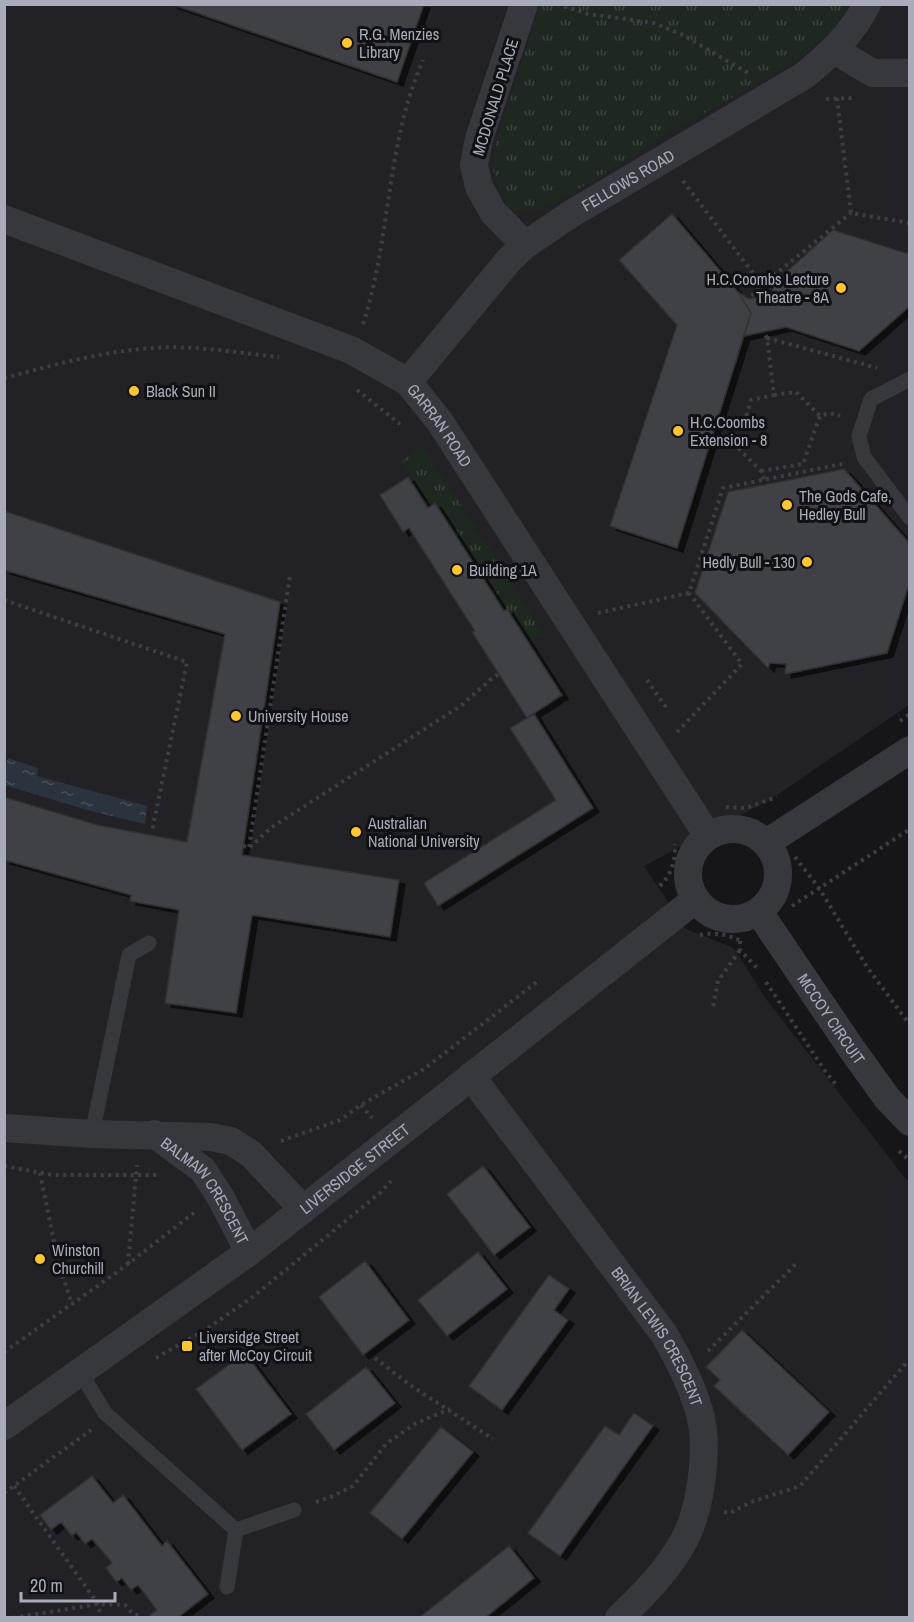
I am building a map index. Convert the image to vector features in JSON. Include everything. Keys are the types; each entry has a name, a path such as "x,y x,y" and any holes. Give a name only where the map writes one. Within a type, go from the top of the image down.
{"street":[{"name":"MCDONALD PLACE","path":"524,4 479,139 474,165 479,187 493,212 525,245"},
{"name":"FELLOWS ROAD","path":"408,382 509,260 525,245 571,214 806,75 850,32 867,4"},
{"path":"834,50 873,73 909,73"},
{"name":"GARRAN ROAD","path":"4,219 351,350 408,382 440,422 578,611 708,836"},
{"path":"766,843 909,750"},
{"path":"738,829 753,833 772,849 778,866 778,884 771,899 759,912 744,918 728,919 706,911 696,899 689,884 688,869 697,847 708,836 723,830 738,829"},
{"name":"LIVERSIDGE STREET","path":"4,1425 249,1251 696,899"},
{"name":"MCCOY CIRCUIT","path":"759,912 851,1048 887,1098 909,1122"},
{"name":"BRIAN LEWIS CRESCENT","path":"471,1076 658,1324 686,1373 700,1415 705,1461 697,1505 683,1543 646,1593 619,1617"},
{"name":"BALMAIN CRESCENT","path":"4,1128 92,1134 210,1137 231,1141 251,1155 303,1209"},
{"name":"BALMAIN CRESCENT","path":"147,1134 183,1154 203,1170 249,1251"}],"lane":[{"path":"909,379 871,399 859,436 864,457 909,518"},
{"path":"92,1134 129,956 149,943"},
{"path":"80,1372 105,1413 236,1530"},
{"path":"236,1530 294,1510"},
{"path":"227,1587 236,1530"}],"path":[{"path":"557,4 588,14 654,23 683,35 779,92"},
{"path":"351,350 359,335 372,296 397,142 416,76 423,60"},
{"path":"837,98 851,213"},
{"path":"666,159 762,285"},
{"path":"749,299 762,285 851,213 909,223"},
{"path":"764,332 768,338 774,395"},
{"path":"768,338 886,371"},
{"path":"4,378 103,353 155,348 214,350 282,358"},
{"path":"764,479 761,471 737,447 750,400 796,392 820,416"},
{"path":"820,416 830,413 862,423"},
{"path":"761,471 803,464 820,416"},
{"path":"689,593 723,488 842,464 868,489 881,480"},
{"path":"290,575 246,847 272,827 462,705 491,679 499,675"},
{"path":"578,611 598,613 689,593"},
{"path":"677,733 742,664 689,593"},
{"path":"4,600 188,662 152,831"},
{"path":"578,611 598,613"},
{"path":"598,613 604,622"},
{"path":"645,678 665,706 664,718"},
{"path":"891,727 909,714"},
{"path":"718,804 746,808 788,792"},
{"path":"909,829 819,888 867,967 909,1025"},
{"path":"654,892 666,880 673,865 676,854 675,834"},
{"path":"697,936 708,933 726,934 740,940"},
{"path":"713,1006 718,981 740,950"},
{"path":"274,1144 340,1120 361,1105 424,1069 547,974"},
{"path":"128,1264 136,1176 147,1134"},
{"path":"4,1166 53,1175 163,1175"},
{"path":"40,1173 58,1262 72,1304"},
{"path":"148,1363 205,1330 250,1299 395,1178"},
{"path":"4,1352 128,1264 217,1193"},
{"path":"686,1373 797,1263"},
{"path":"375,1358 410,1385 493,1439"},
{"path":"697,1505 730,1513 751,1502 800,1486 909,1362"},
{"path":"294,1510 353,1486 386,1444 416,1423 450,1409"},
{"path":"4,1493 95,1428 105,1413"},
{"path":"14,1486 98,1604 101,1617"},
{"path":"13,1617 98,1604 125,1605 132,1614 141,1616"}],"shaded area":[{"name":"Australian National University","path":"5,5 909,5 909,705 771,799 644,866 686,929 734,948 766,999 909,1181 909,1617 5,1618"}],"green space":[{"path":"540,4 849,5 835,26 801,58 673,131 564,198 538,211 524,214 515,212 509,207 498,187 492,166 497,141"},
{"path":"423,447 546,635 529,642 507,609 504,611 428,508 400,462"}],"water":[{"path":"8,758 38,768 37,776 147,806 145,824 87,810 5,785 5,766"}],"building":[{"name":"R.G. Menzies Library","path":"171,4 424,4 397,82"},
{"name":"H.C.Coombs Extension - 8","path":"672,214 738,292 751,313 677,548 610,526 677,325 619,260"},
{"name":"H.C.Coombs Lecture Theatre - 8A","path":"833,230 905,253 910,252 910,306 859,351 786,327 744,336 751,313 738,292 749,299 773,295 773,284"},
{"name":"Hedly Bull - 130","path":"844,469 910,544 910,581 887,653 785,674 786,664 770,663 768,668 695,593 728,492"},
{"name":"Building 1A","path":"408,477 428,508 435,503 504,611 507,609 562,695 527,718 409,528 403,532 380,495"},
{"name":"University House","path":"4,511 280,602 242,855 399,880 390,937 252,915 236,1013 165,1003 179,910 130,901 131,895 4,860 4,797 97,825 187,842 225,634 4,570"},
{"path":"534,714 593,808 438,906 424,883 556,800 510,728"},
{"path":"483,1166 530,1227 494,1255 447,1194"},
{"path":"478,1252 507,1289 447,1336 418,1300"},
{"path":"365,1261 409,1320 363,1355 319,1297"},
{"path":"549,1275 569,1289 554,1310 568,1320 502,1410 469,1386"},
{"path":"742,1330 829,1412 788,1455 714,1386 720,1380 706,1367"},
{"path":"245,1353 291,1414 242,1450 196,1389"},
{"path":"366,1367 395,1403 334,1450 306,1414"},
{"path":"634,1413 653,1426 560,1556 528,1533 605,1426 619,1435"},
{"path":"441,1427 473,1452 402,1539 370,1513"},
{"path":"92,1476 113,1503 123,1495 162,1546 167,1541 208,1594 177,1618 152,1618 150,1615 157,1610 138,1585 131,1590 122,1578 116,1582 106,1568 112,1563 92,1539 85,1544 76,1532 72,1536 61,1522 51,1530 40,1515"},
{"path":"509,1546 534,1578 485,1618 420,1617"}],"place":[{"name":"R.G. Menzies Library","path":"347,43"},
{"name":"H.C.Coombs Lecture Theatre - 8A","path":"841,288"},
{"name":"Black Sun II","path":"134,391"},
{"name":"H.C.Coombs Extension - 8","path":"678,431"},
{"name":"The Gods Cafe, Hedley Bull","path":"787,505"},
{"name":"Hedly Bull - 130","path":"807,562"},
{"name":"Building 1A","path":"457,570"},
{"name":"University House","path":"236,716"},
{"name":"Australian National University","path":"356,832"},
{"name":"Winston Churchill","path":"40,1259"},
{"name":"Liversidge Street after McCoy Circuit","path":"187,1346"}]}
